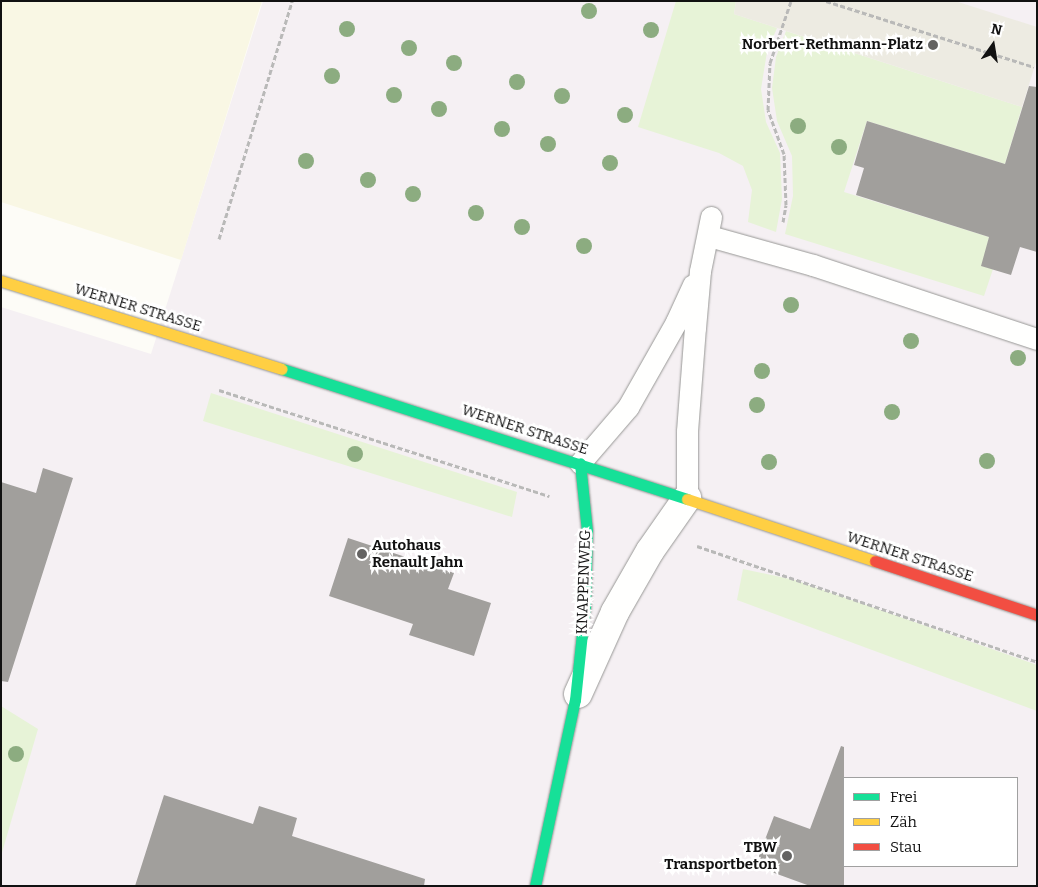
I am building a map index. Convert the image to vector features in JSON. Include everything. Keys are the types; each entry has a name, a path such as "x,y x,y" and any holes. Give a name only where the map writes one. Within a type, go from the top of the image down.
{"main road":[{"name":"WERNER STRASSE","path":"1,281 580,463 1037,615"},
{"name":"KNAPPENWEG","path":"535,886 575,700 585,605 587,531 580,463"}],"street":[{"name":"KNAPPENWEG","path":"575,700 615,612 650,551 687,498"}],"lane":[{"path":"687,498 687,431 700,271 710,226 776,255 1037,339"},
{"path":"580,463 628,407 676,322 700,271"}],"path":[{"path":"219,239 292,1"},
{"path":"776,255 786,206 784,154 768,110 770,63 791,1"},
{"path":"826,1 1034,67"},
{"path":"211,387 584,508"},
{"path":"662,534 1037,662"}],"shaded area":[{"path":"1,1 262,1 181,260 1,202"},
{"path":"263,1 1037,1 1037,886 1,886 1,307 151,354"},
{"name":"Norbert-Rethmann-Platz","path":"736,1 955,1 1037,27 1037,59 1022,107 734,14"}],"green space":[{"path":"676,1 736,1 734,14 777,28 767,52 761,89 766,122 780,153 782,199 776,232 748,222 752,190 743,166 719,153 638,127"},
{"path":"786,31 1022,107 1005,164 867,121 844,192 989,237 982,266 993,269 984,296 785,234 793,196 792,156 777,121 772,88 776,57"},
{"path":"211,393 517,492 512,517 203,421"},
{"path":"743,569 795,580 1037,665 1037,711 737,600"},
{"path":"1,706 38,729 1,856"}],"building":[{"path":"1029,86 1037,87 1037,252 1020,247 1011,275 981,266 989,237 856,195 864,168 854,165 867,121 1005,164"},
{"path":"43,468 73,478 8,682 1,681 1,482 36,493"},
{"path":"348,538 454,573 448,589 491,603 474,656 409,635 413,624 329,596"},
{"path":"841,746 844,747 844,886 810,886 755,866 774,816 810,829"},
{"path":"164,795 253,824 259,806 297,818 292,836 425,879 424,886 135,886"}],"traffic: fast":[{"path":"282,369 687,499"},
{"path":"535,886 575,700 585,605 587,531 580,463"}],"traffic: slow":[{"path":"1,281 282,369"},
{"path":"687,499 875,561"}],"traffic: jam":[{"path":"875,561 1037,615"}],"place":[{"name":"Norbert-Rethmann-Platz","path":"933,45"},
{"name":"Autohaus Renault Jahn","path":"362,554"},
{"name":"TBW Transportbeton","path":"787,856"}]}
